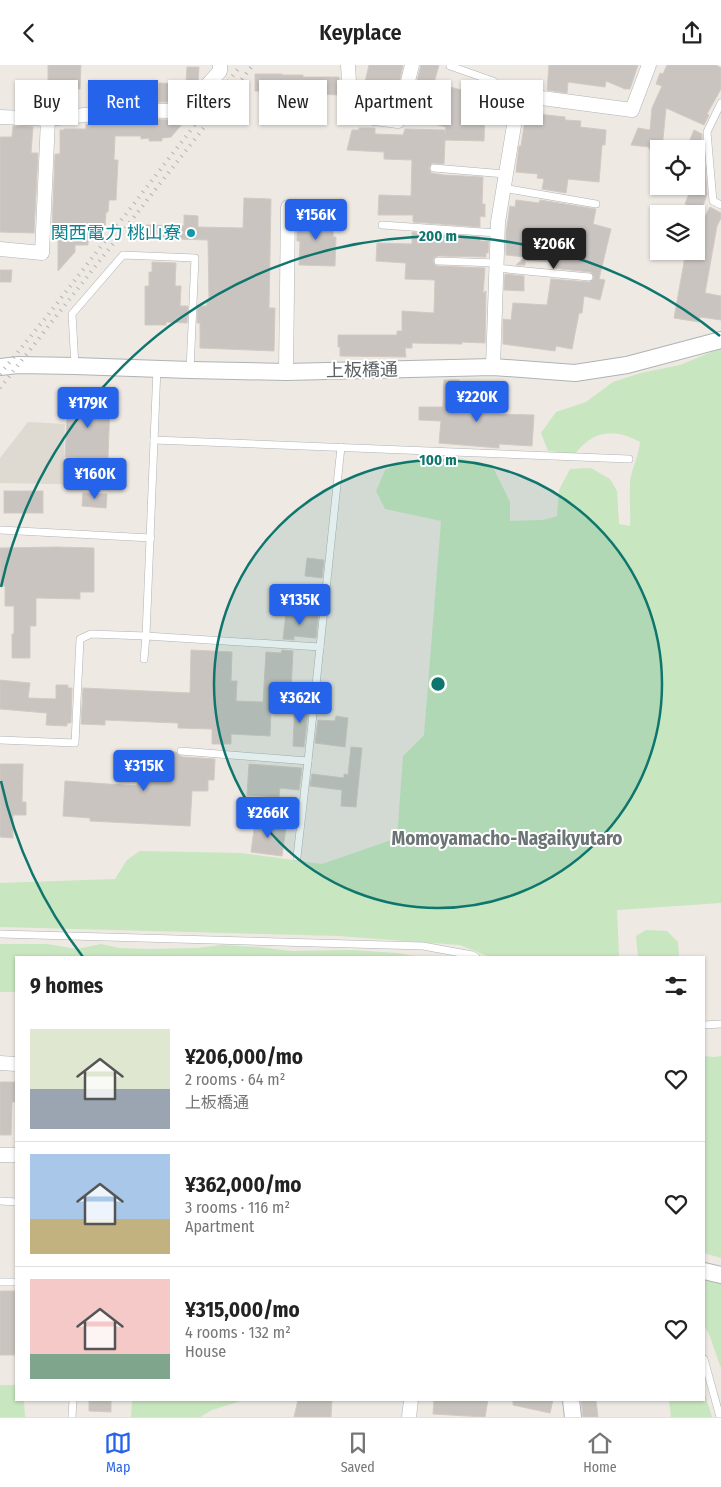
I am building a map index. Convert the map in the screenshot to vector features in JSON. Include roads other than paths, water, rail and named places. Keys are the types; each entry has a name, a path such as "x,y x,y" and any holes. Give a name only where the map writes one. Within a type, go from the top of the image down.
{"street":[{"path":"78,116 130,110 169,111 188,107 220,71 220,65"},
{"path":"348,65 351,115 398,121 412,65"},
{"path":"543,98 632,110 649,65"},
{"path":"0,117 15,118"},
{"path":"0,249 42,253 48,125"},
{"path":"493,367 498,233 504,181 514,125"},
{"path":"286,372 288,207"},
{"name":"上板橋通","path":"0,367 18,365 190,371 286,372 493,367 575,373 627,365 721,340"},
{"path":"0,1063 15,1064"},
{"path":"0,1155 15,1155"},
{"path":"705,1271 721,1275"},
{"path":"409,1417 411,1401"},
{"path":"571,1401 574,1417"}],"lane":[{"path":"450,66 490,80"},
{"path":"721,103 707,133 712,201 721,205"},
{"path":"434,168 504,181 596,204"},
{"path":"382,225 498,233"},
{"path":"75,366 72,314 123,255 195,258 190,371"},
{"path":"438,261 590,277"},
{"path":"144,659 151,538 157,369"},
{"path":"154,440 629,459"},
{"path":"297,857 341,447"},
{"path":"0,530 151,538"},
{"path":"0,740 75,743 80,639 91,634 320,647"},
{"path":"181,751 308,761"},
{"path":"0,934 422,946 474,956"},
{"path":"705,1025 721,1024"},
{"path":"0,1201 15,1202"},
{"path":"0,1282 15,1282"},
{"path":"705,1363 720,1417"},
{"path":"72,1401 72,1417"}],"railway":[{"path":"0,374 48,315 241,65"},
{"path":"0,388 253,65"}],"place":[{"name":"関西電力 桃山寮","path":"191,233"}],"district":[{"name":"Momoyamacho-Nagaikyutaro","path":"507,838"}]}
